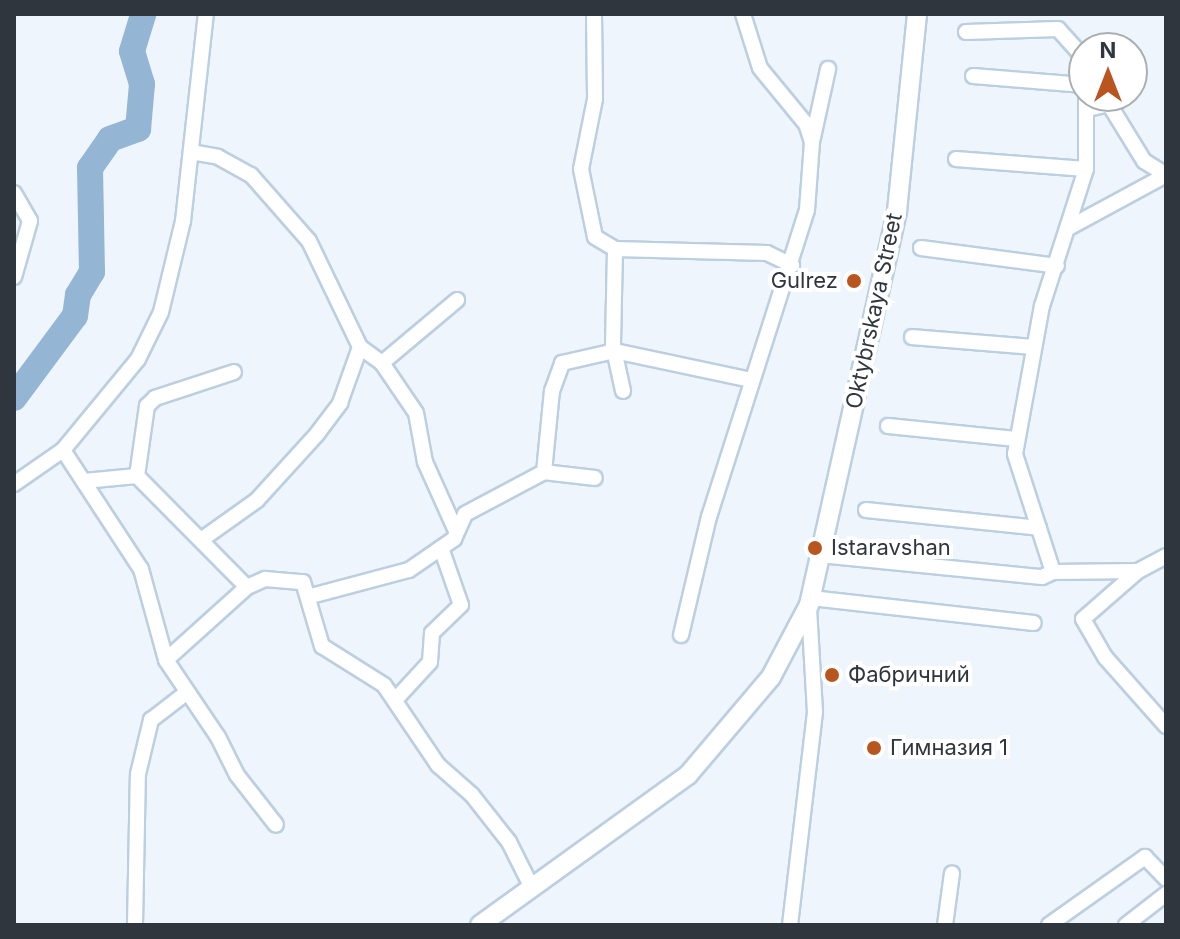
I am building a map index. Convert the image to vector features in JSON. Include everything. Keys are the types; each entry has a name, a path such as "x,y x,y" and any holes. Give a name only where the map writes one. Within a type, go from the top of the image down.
{"main road":[{"name":"Oktybrskaya Street","path":"480,925 688,775 771,677 810,601 897,211 917,14"}],"street":[{"path":"14,484 63,450 138,359 161,312 183,221 206,14"},
{"path":"594,14 595,99 581,169 595,237 615,249 767,253 792,265"},
{"path":"743,14 760,68 806,124 812,142"},
{"path":"966,32 1058,29 1068,40"},
{"path":"681,635 692,575 807,210 812,142 828,69"},
{"path":"973,76 1068,84"},
{"path":"1053,572 1015,454 1016,439 1033,347 1086,169 1087,112"},
{"path":"1070,227 1166,175 1144,161 1114,112"},
{"path":"191,152 234,165 277,199 323,260 360,347 382,363 416,413 425,462 457,531"},
{"path":"956,159 1086,169"},
{"path":"14,193 30,221 14,277"},
{"path":"921,248 1057,266"},
{"path":"615,249 615,351 623,391"},
{"path":"382,363 457,300"},
{"path":"912,337 1033,347"},
{"path":"201,540 257,500 317,434 340,403 360,347"},
{"path":"544,472 552,391 562,363 615,351 752,380"},
{"path":"137,476 147,406 155,398 234,372"},
{"path":"888,426 1016,439"},
{"path":"63,450 141,569 166,660 218,737 237,775 276,825"},
{"path":"311,596 409,570 441,548 457,531 465,514 544,472 595,478"},
{"path":"84,481 137,476"},
{"path":"137,476 247,587"},
{"path":"866,510 1039,528"},
{"path":"396,699 430,662 432,633 461,605 441,548"},
{"path":"820,555 1042,577 1053,572 1138,571"},
{"path":"1166,556 1138,571 1083,619 1105,657 1166,726"},
{"path":"166,660 247,587 286,577 303,582 311,596 322,646 384,685 438,765 472,795 509,842 532,888"},
{"path":"790,925 815,712 810,601 1034,623"},
{"path":"135,925 138,774 151,720 186,693"},
{"path":"1049,925 1145,857 1166,879"},
{"path":"945,925 952,873"},
{"path":"1126,925 1166,894"}],"waterway":[{"path":"14,398 75,316 78,295 92,272 90,168 110,139 138,129 142,84 132,51 143,14"}],"place":[{"name":"Gulrez","path":"854,281"},
{"name":"Istaravshan","path":"815,548"},
{"name":"Фабричний","path":"832,675"},
{"name":"Гимназия 1","path":"874,748"}]}
